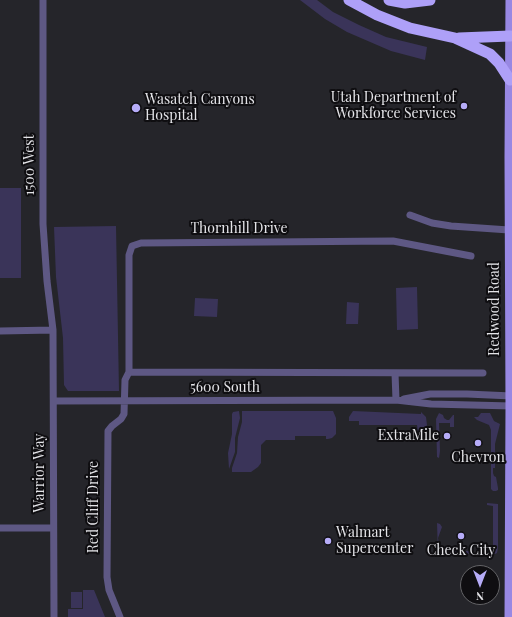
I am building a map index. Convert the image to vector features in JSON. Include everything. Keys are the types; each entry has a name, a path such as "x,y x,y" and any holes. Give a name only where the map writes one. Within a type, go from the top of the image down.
{"highway":[{"path":"349,0 377,15 410,28 455,38 490,54 510,80"},
{"path":"389,0 406,3 430,0"},
{"path":"455,38 510,36"}],"main road":[{"name":"Redwood Road","path":"509,617 511,406 510,0"}],"street":[{"name":"1500 West","path":"43,0 43,224 47,281 53,330"},
{"path":"410,215 426,221 451,226 510,233"},
{"name":"Thornhill Drive","path":"125,401 125,380 129,372 129,255 131,248 137,244 393,242 472,256"},
{"path":"0,331 53,330"},
{"name":"Warrior Way","path":"53,330 54,617"},
{"path":"129,372 483,373"},
{"path":"395,373 396,400"},
{"name":"5600 South","path":"396,400 430,394 511,396"},
{"name":"5600 South","path":"54,401 396,400 431,404 511,406"},
{"name":"Red Cliff Drive","path":"120,617 109,590 107,577 108,431 110,427 123,418 125,401"},
{"path":"0,528 53,528"}],"shaded area":[{"path":"300,0 317,0 333,12 386,37 427,47 425,60 391,51 347,32 325,19"},
{"path":"0,188 21,188 21,278 0,278"},
{"path":"116,226 119,391 68,391 64,385 63,338 56,277 54,227"},
{"path":"417,287 418,329 397,330 396,288"},
{"path":"195,298 218,299 217,317 194,316"},
{"path":"347,302 359,303 358,324 346,324"},
{"path":"239,411 240,418 235,438 235,452 229,469 228,453 232,434 232,414 233,412"},
{"path":"242,411 333,411 336,418 336,434 332,438 328,439 326,439 326,436 295,436 295,440 266,440 261,445 261,463 258,467 251,472 232,472 237,453 238,437 242,422"},
{"path":"353,411 421,414 421,412 426,417 427,425 424,430 418,432 417,425 359,425 359,421 349,421 349,417"},
{"path":"439,413 447,420 454,415 454,427 450,427 450,423 439,423 439,458 437,457 436,419"},
{"path":"481,413 490,413 494,421 500,424 495,444 495,454 493,454 493,459 495,459 495,468 493,468 493,473 496,477 498,488 496,491 491,489 491,430 489,425 477,420 474,417 478,417"},
{"path":"487,503 498,504 498,548 497,553 495,554 480,553 482,550 493,550 493,506 487,505"},
{"path":"437,523 442,527 438,538 439,545 442,548 448,551 472,551 474,554 438,553"},
{"path":"83,590 94,590 105,617 68,617 68,609 83,609"},
{"path":"71,592 82,592 82,608 71,608"}],"place":[{"name":"Utah Department of Workforce Services","path":"464,106"},
{"name":"Wasatch Canyons Hospital","path":"136,108"},
{"name":"ExtraMile","path":"447,436"},
{"name":"Chevron","path":"478,443"},
{"name":"Check City","path":"461,536"},
{"name":"Walmart Supercenter","path":"328,541"}]}
